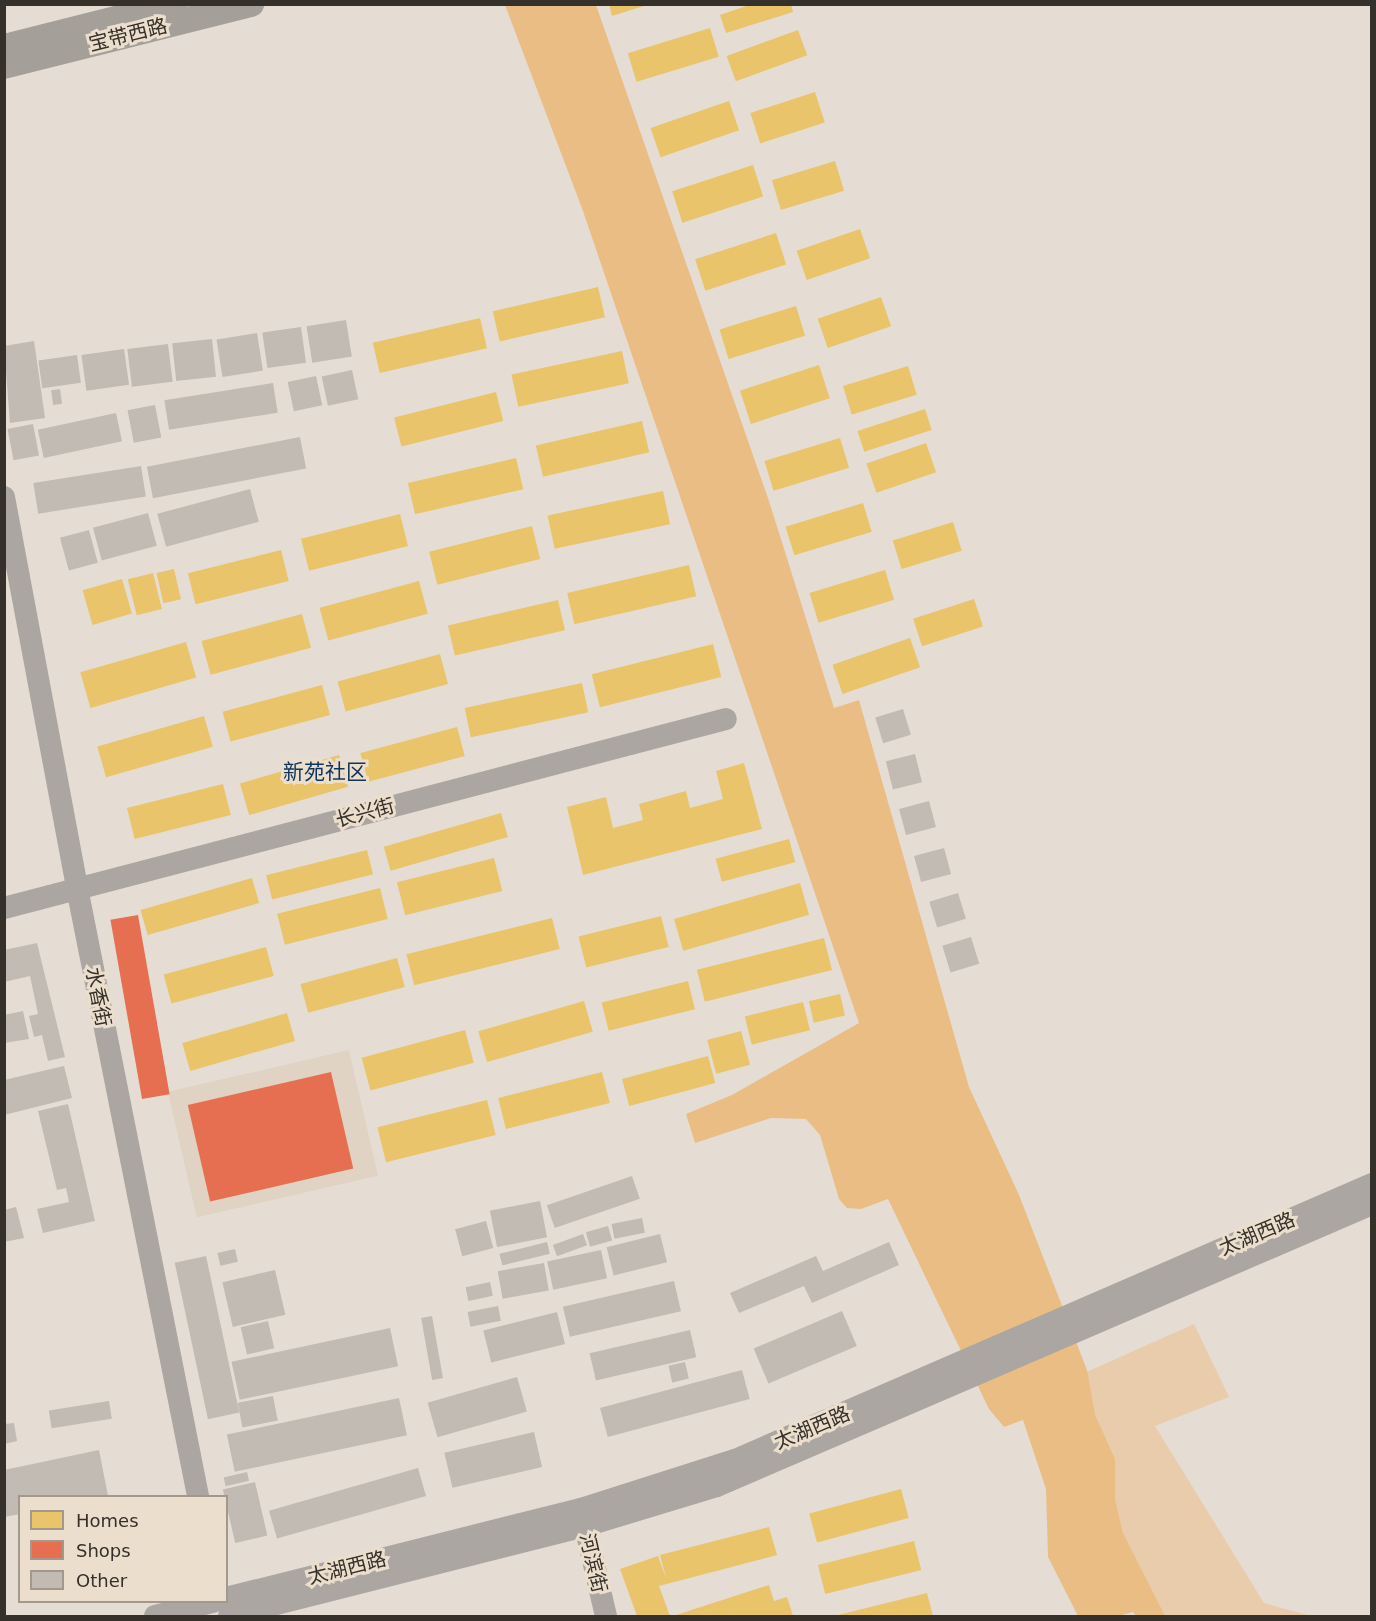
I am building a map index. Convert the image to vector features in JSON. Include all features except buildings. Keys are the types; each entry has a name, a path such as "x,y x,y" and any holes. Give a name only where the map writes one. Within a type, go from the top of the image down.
{"main road":[{"name":"宝带西路","path":"4,47 175,4"},
{"name":"宝带西路","path":"4,66 251,4"},
{"name":"水香街","path":"4,497 77,888 198,1495"},
{"name":"长兴街","path":"4,908 726,719"},
{"name":"太湖西路","path":"229,1617 583,1518 967,1371 1371,1184"},
{"name":"太湖西路","path":"1080,1320 1371,1204"},
{"name":"太湖西路","path":"228,1598 583,1518"},
{"name":"河滨街","path":"583,1518 606,1617"},
{"path":"155,1617 209,1603"}],"shaded area":[{"path":"505,5 596,5 769,501 834,708 859,700 969,1087 1019,1195 1087,1370 1095,1415 1115,1459 1115,1500 1123,1533 1165,1616 1136,1616 1133,1612 1118,1616 1078,1616 1048,1557 1046,1489 1023,1420 1004,1427 989,1409 888,1199 861,1209 847,1208 839,1199 820,1135 806,1119 771,1118 695,1143 686,1114 732,1095 859,1023 583,211"},
{"path":"349,1050 378,1176 197,1218 168,1092"},
{"path":"1194,1324 1229,1397 1155,1426 1264,1603 1312,1616 1153,1616 1064,1382"}],"district":[{"name":"新苑社区","path":"325,772"}]}
